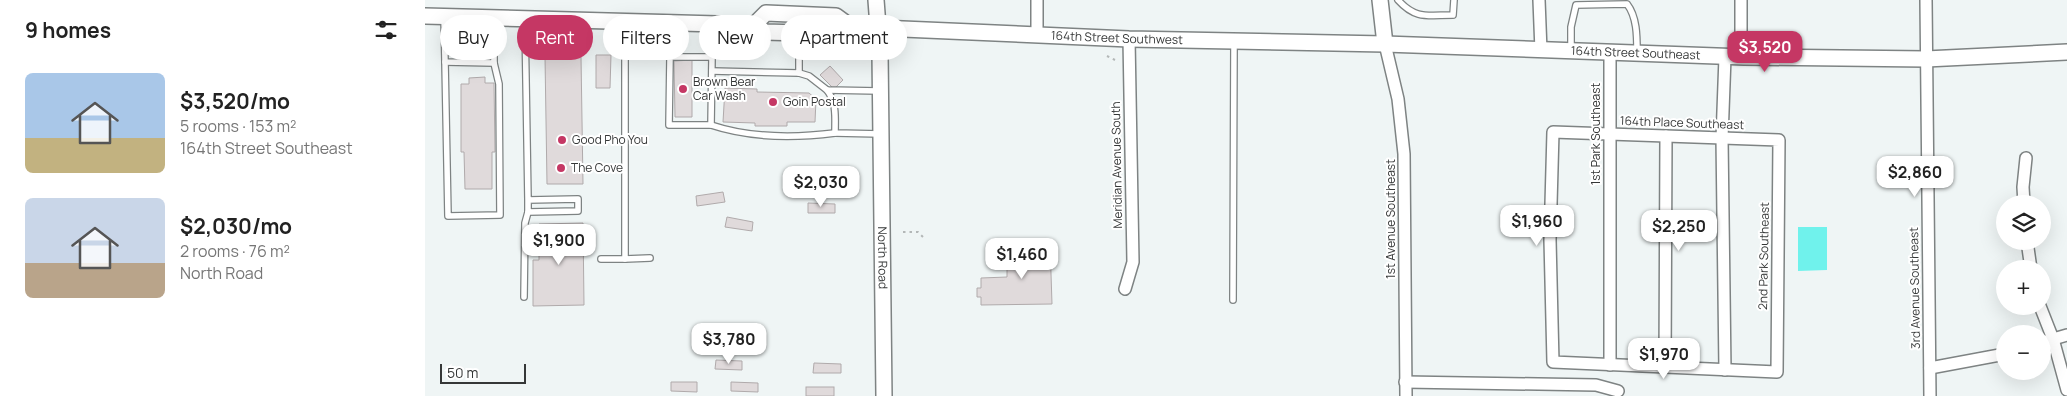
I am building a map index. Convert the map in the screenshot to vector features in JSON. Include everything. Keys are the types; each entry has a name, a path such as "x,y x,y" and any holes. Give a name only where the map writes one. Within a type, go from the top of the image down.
{"main road":[{"name":"North Road","path":"876,0 878,15"},
{"path":"1380,0 1385,44"},
{"name":"164th Street Southwest","path":"763,15 765,13 812,15"},
{"name":"164th Street Southwest","path":"425,16 440,16"},
{"name":"164th Street Southwest","path":"907,29 1129,40 1385,44"},
{"name":"164th Street Southeast","path":"1385,44 1744,58 1926,59 2067,52"},
{"name":"North Road","path":"881,60 884,396"}],"street":[{"path":"1037,0 1037,35"},
{"path":"1539,0 1541,51"},
{"path":"1741,0 1741,31 1744,58"},
{"name":"3rd Avenue Southeast","path":"1926,0 1930,396"},
{"name":"Meridian Avenue South","path":"1125,289 1133,262 1129,40"},
{"name":"1st Avenue Southeast","path":"1385,44 1398,99 1404,154 1406,396"},
{"name":"1st Park Southeast","path":"1610,365 1609,134 1611,53"},
{"path":"1610,365 1725,370 1723,138 1725,57"},
{"name":"164th Place Southeast","path":"1610,365 1553,362 1550,240 1553,132 1779,140"},
{"path":"1665,367 1666,136"},
{"name":"2nd Park Southeast","path":"1725,370 1777,372 1779,140"},
{"path":"2023,195 2026,158"},
{"path":"2051,340 2067,335"},
{"path":"2051,349 2067,390"},
{"path":"1930,368 1996,356"},
{"path":"1405,382 1596,385 1618,391"}],"lane":[{"path":"1399,0 1407,10 1417,15 1453,15 1454,0"},
{"path":"1571,52 1571,27 1575,5 1628,2 1637,29 1637,54"},
{"path":"1233,300 1234,42"},
{"path":"699,57 670,57 669,125 711,125 735,131 760,134 812,136 835,133 882,134"},
{"path":"524,297 525,223 528,200 526,60"},
{"path":"625,60 625,258"},
{"path":"711,125 712,60"},
{"path":"799,60 799,73"},
{"path":"445,62 494,63 499,84 499,215 448,216 445,62"},
{"path":"712,71 799,73 809,76 832,96 835,108 835,133"},
{"path":"827,90 881,91"},
{"path":"527,212 578,211 578,200 528,200"},
{"path":"601,259 650,258"}],"path":[{"path":"1107,56 1115,60"},
{"path":"903,232 918,232 923,237"}],"shaded area":[{"path":"1798,227 1827,227 1827,270 1798,271"}],"building":[{"path":"596,55 603,55 603,60 611,60 610,88 596,88"},
{"path":"545,60 581,60 583,184 547,184"},
{"name":"Brown Bear Car Wash","path":"692,60 692,117 675,117 674,61"},
{"path":"830,66 843,80 834,89 820,75"},
{"path":"485,77 485,83 494,83 495,152 492,152 492,189 465,189 464,152 461,152 461,84 469,84 469,78"},
{"path":"725,88 757,89 757,92 809,93 816,99 815,122 787,122 787,126 755,126 755,123 723,122"},
{"path":"723,192 725,202 697,206 696,196"},
{"path":"808,203 835,204 835,213 808,213"},
{"path":"727,217 753,222 752,231 725,227"},
{"path":"583,223 584,305 533,306 533,260 539,260 539,224"},
{"path":"1050,243 1052,304 981,305 981,297 977,297 977,288 981,288 981,278 1007,277 1007,269 1003,269 1003,262 1006,262 1006,260 1017,259 1017,268 1023,268 1021,254 1023,254 1023,244"},
{"path":"716,360 742,361 742,370 715,369"},
{"path":"814,363 841,364 841,373 813,373"},
{"path":"671,382 697,382 697,392 671,391"},
{"path":"731,382 758,383 758,392 731,391"},
{"path":"806,387 834,387 834,396 806,396"}],"place":[{"name":"Brown Bear Car Wash","path":"683,89"},
{"name":"Goin Postal","path":"773,102"},
{"name":"Good Pho You","path":"562,140"},
{"name":"The Cove","path":"561,168"}]}
